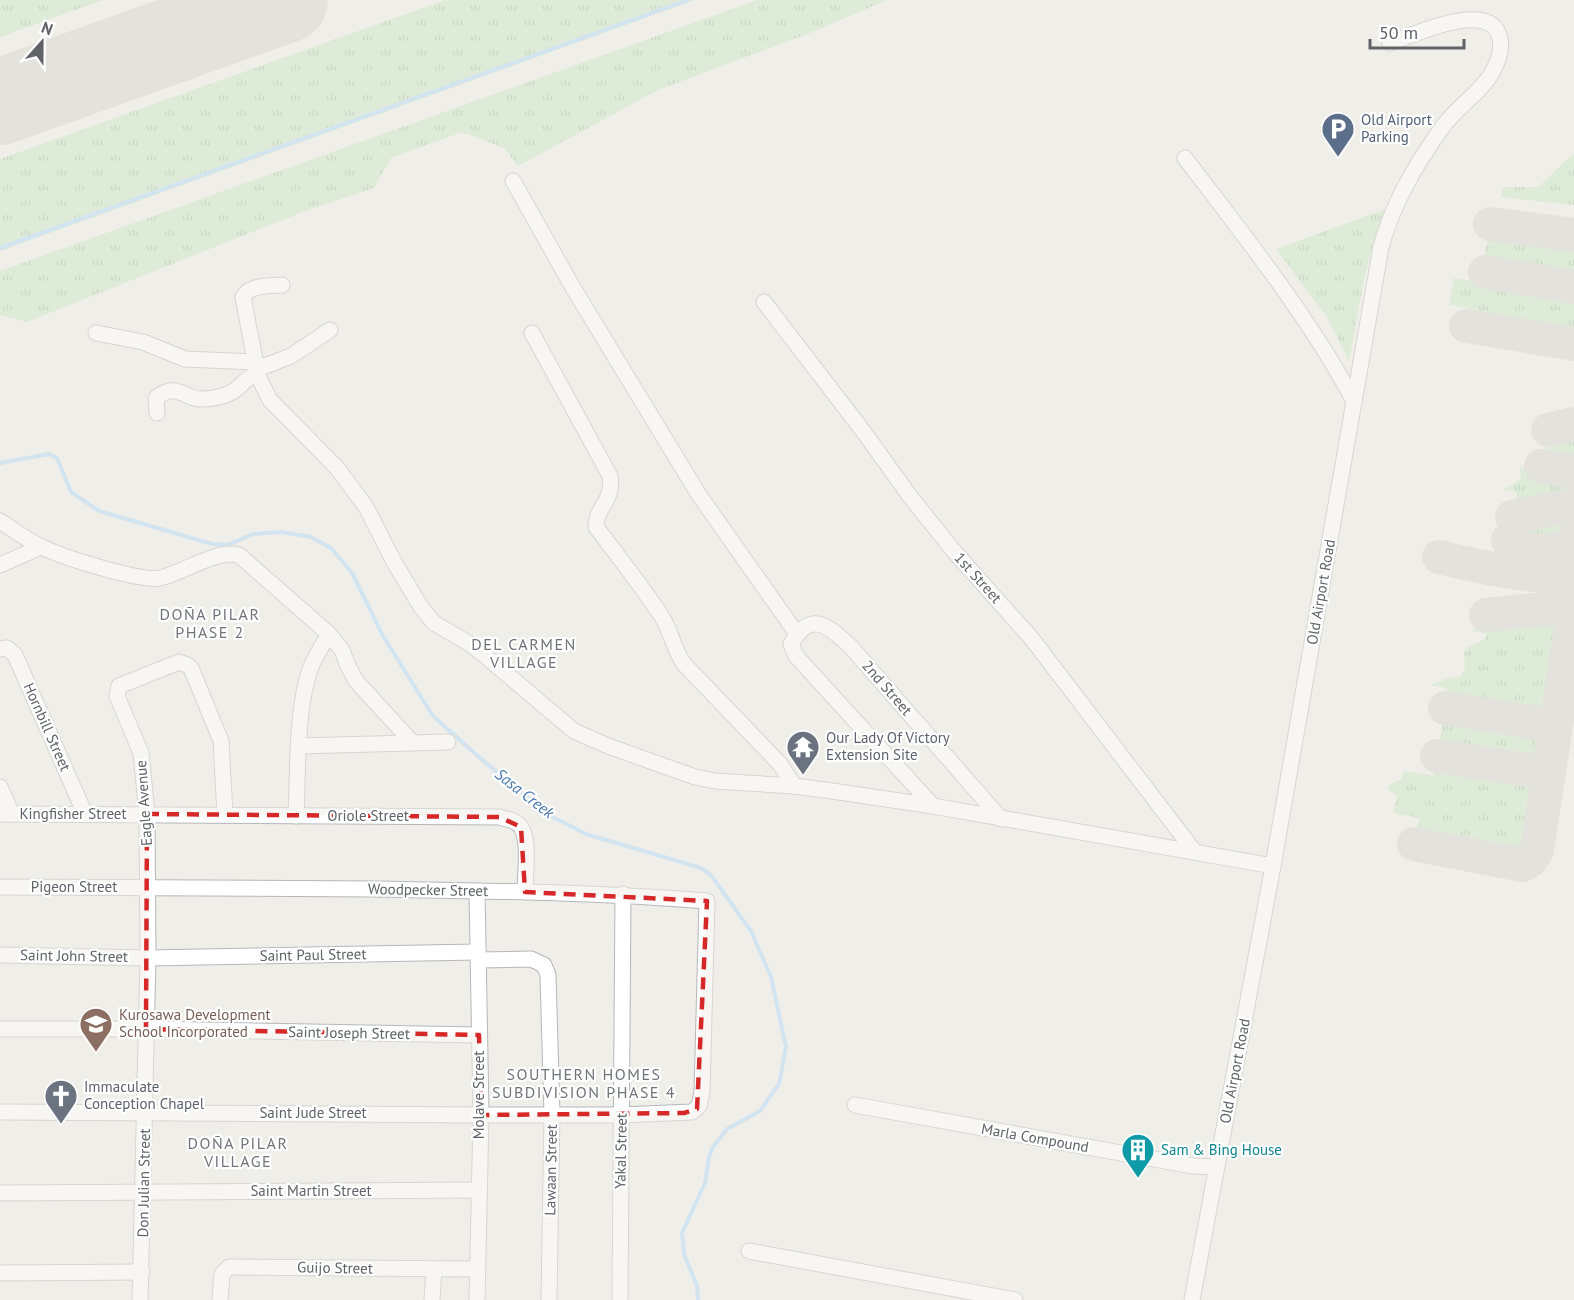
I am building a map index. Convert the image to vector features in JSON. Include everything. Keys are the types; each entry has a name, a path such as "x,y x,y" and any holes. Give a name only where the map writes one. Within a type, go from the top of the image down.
{"street":[{"name":"Old Airport Road","path":"1192,1300 1273,866 1381,247 1394,206 1404,185 1444,124 1488,79 1501,50 1498,32 1491,25 1470,18 1390,43"},
{"path":"1185,158 1302,316 1354,401"},
{"path":"513,181 572,286 699,495 797,634 791,644 796,656 933,806"},
{"path":"282,285 253,288 244,293 243,297 246,323 257,368 270,400 337,468 366,507 399,571 421,607 434,623 476,649 574,731 589,739 695,777 715,781 794,786 933,806 1273,866"},
{"name":"1st Street","path":"764,302 916,504 952,549 1032,639 1194,851"},
{"path":"157,414 156,398 161,394 180,391 199,399 224,395 237,388 257,368 291,356 330,330"},
{"path":"96,333 143,342 185,359 257,368"},
{"path":"532,333 610,476 611,490 607,502 598,513 597,527 662,615 684,664 780,764 794,786"},
{"path":"0,521 41,547 141,578 166,576 226,554 239,555 329,634 342,650 357,681 412,742"},
{"path":"0,565 41,547"},
{"name":"2nd Street","path":"797,634 813,622 827,627 851,647 1001,819"},
{"path":"296,816 299,746 306,680 329,634"},
{"name":"Hornbill Street","path":"0,649 7,648 15,655 86,814"},
{"name":"Eagle Avenue","path":"148,887 147,814 141,753 117,696 117,688 122,683 173,663 183,663 191,668 221,741 225,815"},
{"path":"299,746 448,742"},
{"path":"0,787 6,814"},
{"name":"Kingfisher Street","path":"6,814 147,814"},
{"name":"Oriole Street","path":"147,814 499,816 513,820 521,827 525,841 525,892"},
{"name":"Pigeon Street","path":"0,887 148,887"},
{"name":"Woodpecker Street","path":"148,887 623,894 707,901 701,1100"},
{"name":"Don Julian Street","path":"140,1300 144,1192 148,887"},
{"name":"Molave Street","path":"477,891 480,1115 477,1300"},
{"name":"Yakal Street","path":"620,1300 623,894"},
{"name":"Saint John Street","path":"0,955 148,958"},
{"name":"Saint Paul Street","path":"148,958 478,956"},
{"name":"Lawaan Street","path":"478,956 531,959 539,961 547,969 552,1114 549,1300"},
{"name":"Saint Joseph Street","path":"0,1029 146,1029 479,1035"},
{"name":"Saint Jude Street","path":"0,1112 621,1115 692,1112 697,1109 701,1100"},
{"name":"Marla Compound","path":"855,1105 1192,1166 1216,1167"},
{"name":"Saint Martin Street","path":"0,1193 478,1190"},
{"path":"749,1251 1015,1300"},
{"name":"Guijo Street","path":"220,1300 222,1274 229,1267 477,1269"},
{"path":"432,1300 434,1269"},
{"path":"0,1273 142,1272"}],"highlighted area":[{"path":"147,814 499,817 521,827 525,892 707,901 697,1109 684,1113 481,1115 479,1035 146,1029"}],"green space":[{"path":"0,0 103,0 0,37"},
{"path":"445,0 695,0 0,251 0,159"},
{"path":"757,0 887,0 810,33 658,90 518,166 504,148 462,132 391,158 374,188 305,211 27,322 0,315 0,271"},
{"path":"1574,153 1574,205 1501,197 1503,187 1538,187"},
{"path":"1386,209 1368,265 1349,361 1327,317 1276,249"},
{"path":"1489,233 1574,245 1574,283 1482,268"},
{"path":"1454,278 1483,283 1484,278 1574,292 1574,340 1467,323 1468,308 1449,305"},
{"path":"1574,431 1574,468 1542,462 1545,447 1550,438 1559,433"},
{"path":"1520,467 1574,476 1574,501 1514,509 1517,492 1502,489 1521,478"},
{"path":"1574,514 1573,533 1564,541 1548,545 1524,544 1516,540 1509,531 1511,524"},
{"path":"1564,612 1546,720 1446,702 1447,688 1431,685 1461,676 1465,667 1464,653 1469,646 1485,639 1486,634 1470,630 1487,629 1486,621"},
{"path":"1444,713 1544,731 1538,768 1493,761 1493,757 1476,755 1476,759 1438,753"},
{"path":"1437,760 1474,766 1474,772 1491,775 1492,769 1537,776 1525,852 1520,857 1512,858 1420,841 1416,834 1419,818 1393,813 1397,796 1388,789 1390,784 1402,779 1403,771 1434,776"}],"waterway":[{"path":"0,248 688,0"},
{"name":"Sasa Creek","path":"0,463 49,454 57,458 71,492 99,511 212,544 228,545 253,534 281,532 311,537 331,548 352,573 383,636 433,716 480,758 549,815 586,834 701,868 711,875 751,931 771,977 786,1047 779,1084 760,1111 727,1129 713,1147 705,1183 682,1233 684,1254 697,1286 698,1300"}],"taxiway":[{"path":"1490,224 1574,235"},
{"path":"1485,272 1574,287"},
{"path":"1466,326 1574,344"},
{"path":"1548,430 1574,424"},
{"path":"1541,466 1574,472"},
{"path":"1512,517 1574,505"},
{"path":"1508,540 1523,547 1541,551 1559,548 1574,539"},
{"path":"1439,557 1506,571 1574,577"},
{"path":"1486,615 1574,606"},
{"path":"1414,844 1522,865 1530,861 1537,850 1574,608"},
{"path":"1445,708 1555,726"},
{"path":"1437,756 1549,773"}],"runway":[{"path":"0,102 285,0"}],"place":[{"name":"Old Airport Parking","path":"1338,158"},
{"name":"Our Lady Of Victory Extension Site","path":"803,776"},
{"name":"Kurosawa Development School Incorporated","path":"96,1053"},
{"name":"Immaculate Conception Chapel","path":"61,1125"},
{"name":"Sam & Bing House","path":"1138,1179"}],"district":[{"name":"DOÑA PILAR PHASE 2","path":"210,623"},
{"name":"DEL CARMEN VILLAGE","path":"524,653"},
{"name":"SOUTHERN HOMES SUBDIVISION PHASE 4","path":"584,1083"},
{"name":"DOÑA PILAR VILLAGE","path":"238,1152"}]}
